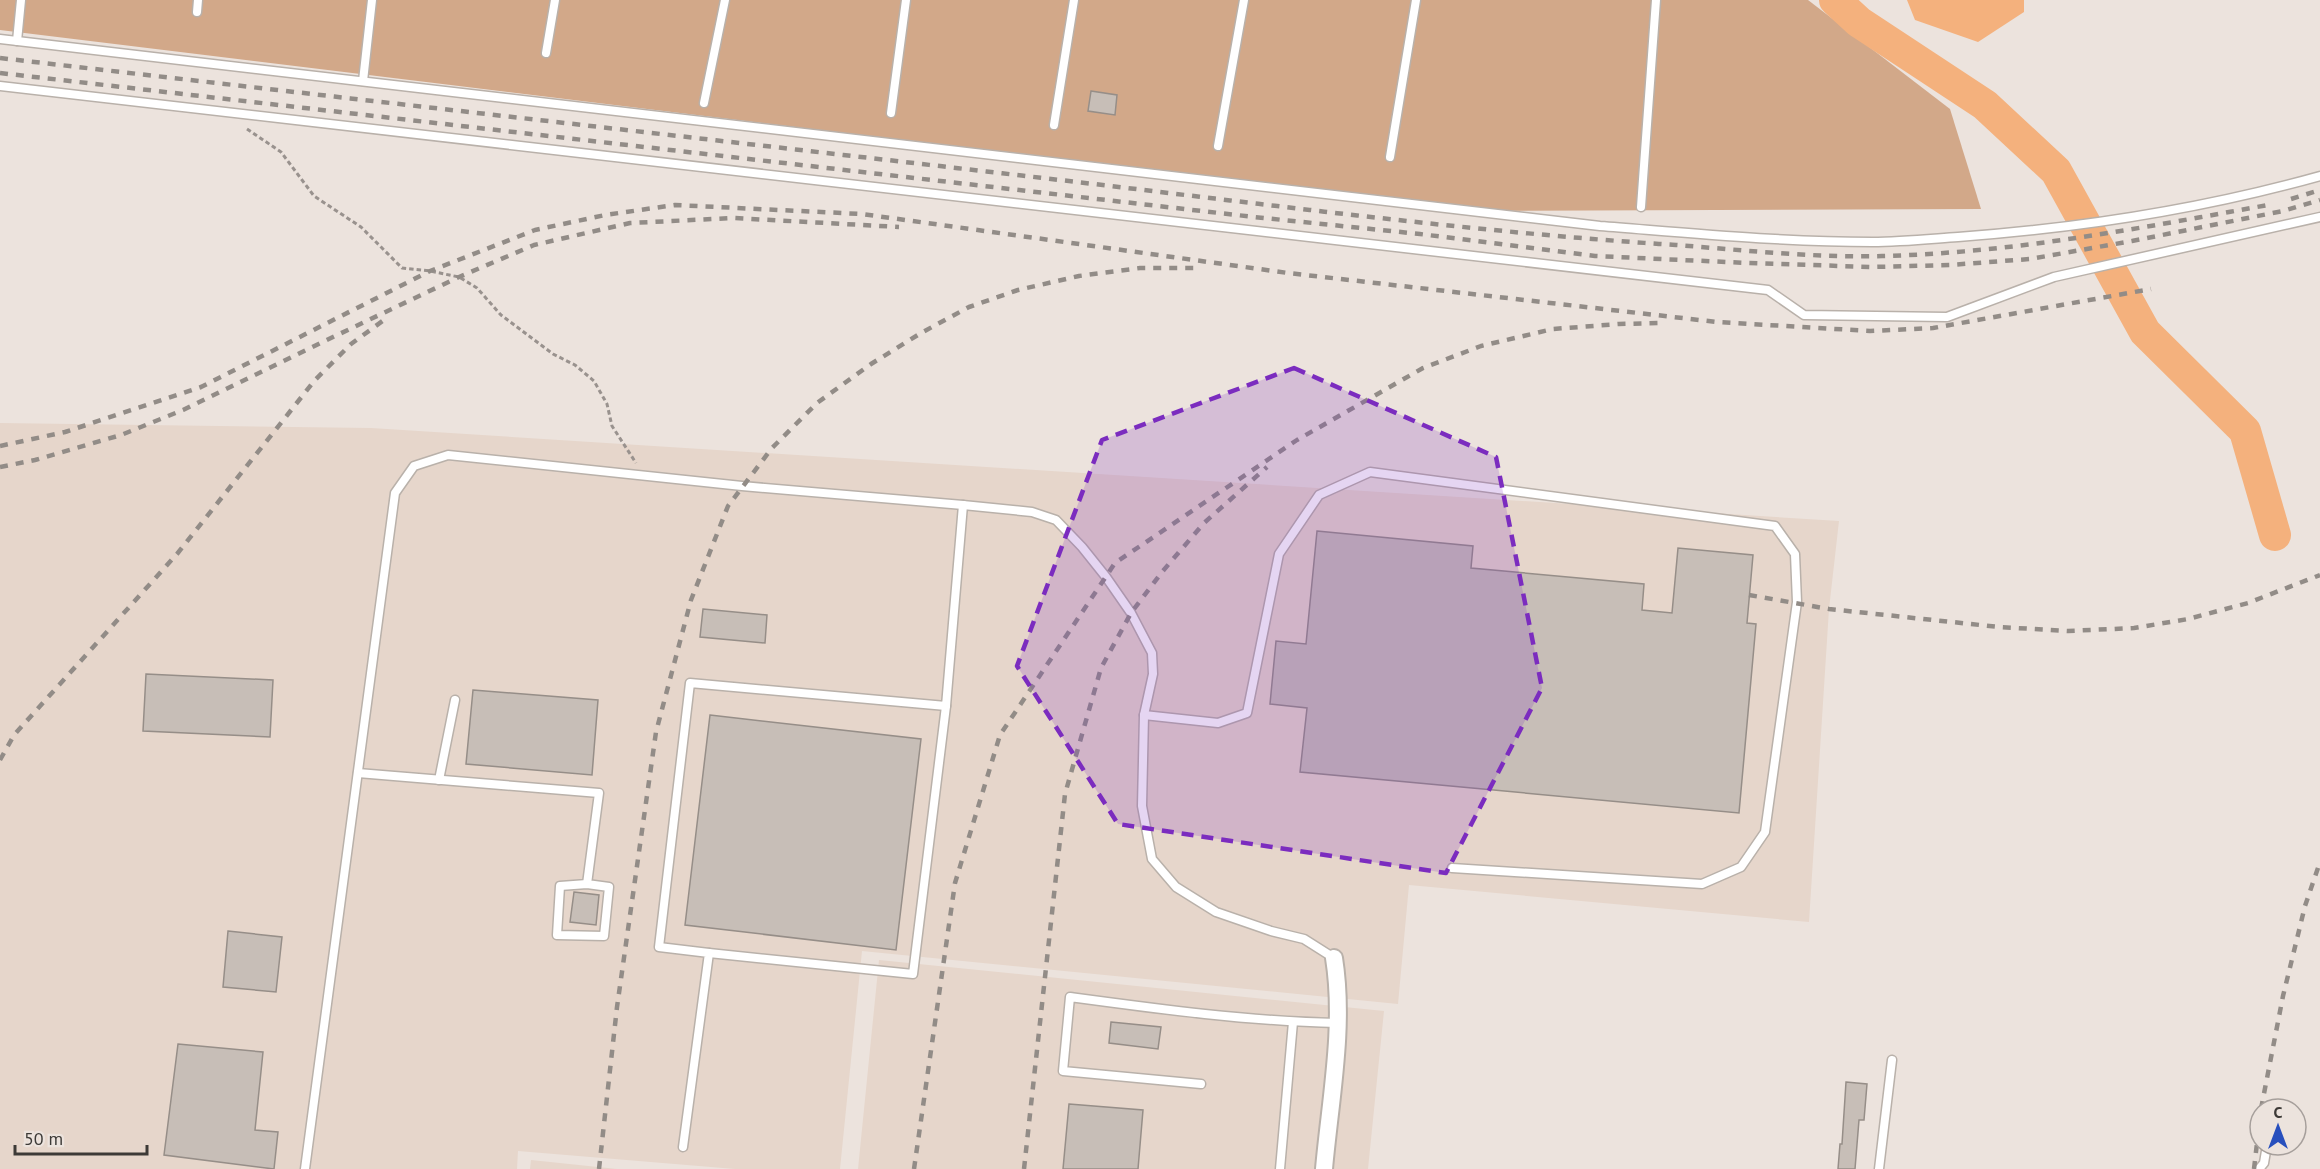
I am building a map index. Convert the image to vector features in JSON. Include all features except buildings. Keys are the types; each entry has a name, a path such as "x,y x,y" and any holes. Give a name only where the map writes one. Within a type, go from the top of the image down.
{"street":[{"path":"1324,1169 1338,1023 1338,986 1334,958"}],"lane":[{"path":"17,41 21,0"},
{"path":"196,12 198,0"},
{"path":"363,81 372,0"},
{"path":"546,53 555,0"},
{"path":"704,103 725,0"},
{"path":"891,113 906,0"},
{"path":"1054,125 1074,0"},
{"path":"1218,146 1244,0"},
{"path":"1390,157 1416,0"},
{"path":"1641,207 1656,0"},
{"path":"0,39 1600,226 1762,237 1873,243 2032,232 2130,218 2276,188 2320,176"},
{"path":"0,86 1768,290 1803,315 1947,317 2054,277 2320,217"},
{"path":"305,1169 395,493 414,466 448,455 646,477 1032,512 1056,520 1082,547 1131,613 1152,653 1153,674 1144,715 1142,806 1152,859 1176,887 1216,912 1271,931 1304,939 1334,958"},
{"path":"1144,715 1218,723 1247,713 1279,554 1320,495 1370,472 1775,526 1795,554 1797,602 1765,832 1740,867 1702,884 1452,868"},
{"path":"945,706 690,682 659,947 913,974 945,706 963,505"},
{"path":"439,780 455,700"},
{"path":"358,772 599,794 587,884"},
{"path":"587,884 609,887 604,936 557,934 560,886 587,884"},
{"path":"683,1147 709,953"},
{"path":"1201,1084 1063,1071 1070,997 1203,1015 1338,1023"},
{"path":"1280,1169 1293,1022"},
{"path":"1879,1169 1892,1060"}],"path":[{"path":"223,112 281,152 314,196 362,227 402,268 459,277 477,288 501,315 553,354 575,365 594,381 606,404 612,426 646,477"}],"highlighted area":[{"path":"1294,368 1496,457 1542,688 1446,873 1118,824 1017,666 1102,440"}],"shaded area":[{"path":"0,0 1808,0 1950,109 1981,209 1482,211 0,30"},
{"path":"1907,0 2024,0 2024,12 1978,42 1915,20"},
{"path":"0,423 371,428 1839,521 1829,609 1809,922 1409,885 1398,1004 862,951 840,1169 735,1169 518,1151 517,1169 0,1169"},
{"path":"879,960 1384,1011 1368,1169 858,1169"},
{"path":"531,1160 617,1169 530,1169"}],"waterway":[{"path":"1835,0 1859,22 1985,105 2056,171 2145,332 2245,431 2275,535"}],"railway":[{"path":"0,58 1368,217 1522,233 1779,253 1882,256 1979,250 2076,238 2268,205"},
{"path":"0,73 1254,217 1420,234 1595,256 1872,267 1950,265 2030,259 2283,211 2320,200"},
{"path":"2291,199 2320,190"},
{"path":"0,446 65,432 201,387 430,271 535,230 605,215 675,205 862,214 1288,273 1717,322 1870,331 1933,328 2151,289"},
{"path":"0,467 35,460 121,435 183,410 459,277 534,245 630,223 734,218 899,227"},
{"path":"599,1169 617,1007 656,732 691,600 728,506 772,448 817,403 871,364 969,307 1018,290 1079,276 1140,268 1199,268"},
{"path":"0,760 14,735 177,554 315,380 351,344 388,317"},
{"path":"914,1169 955,883 1000,735 1115,563 1297,440 1423,368 1481,346 1553,329 1661,323"},
{"path":"1024,1169 1065,794 1101,668 1131,613 1162,572 1204,523 1267,467"},
{"path":"1749,595 1829,609 1999,627 2068,631 2134,628 2188,619 2248,603 2320,575"},
{"path":"2263,1097 2283,996 2305,906 2320,862"},
{"path":"2254,1169 2255,1157"}]}
